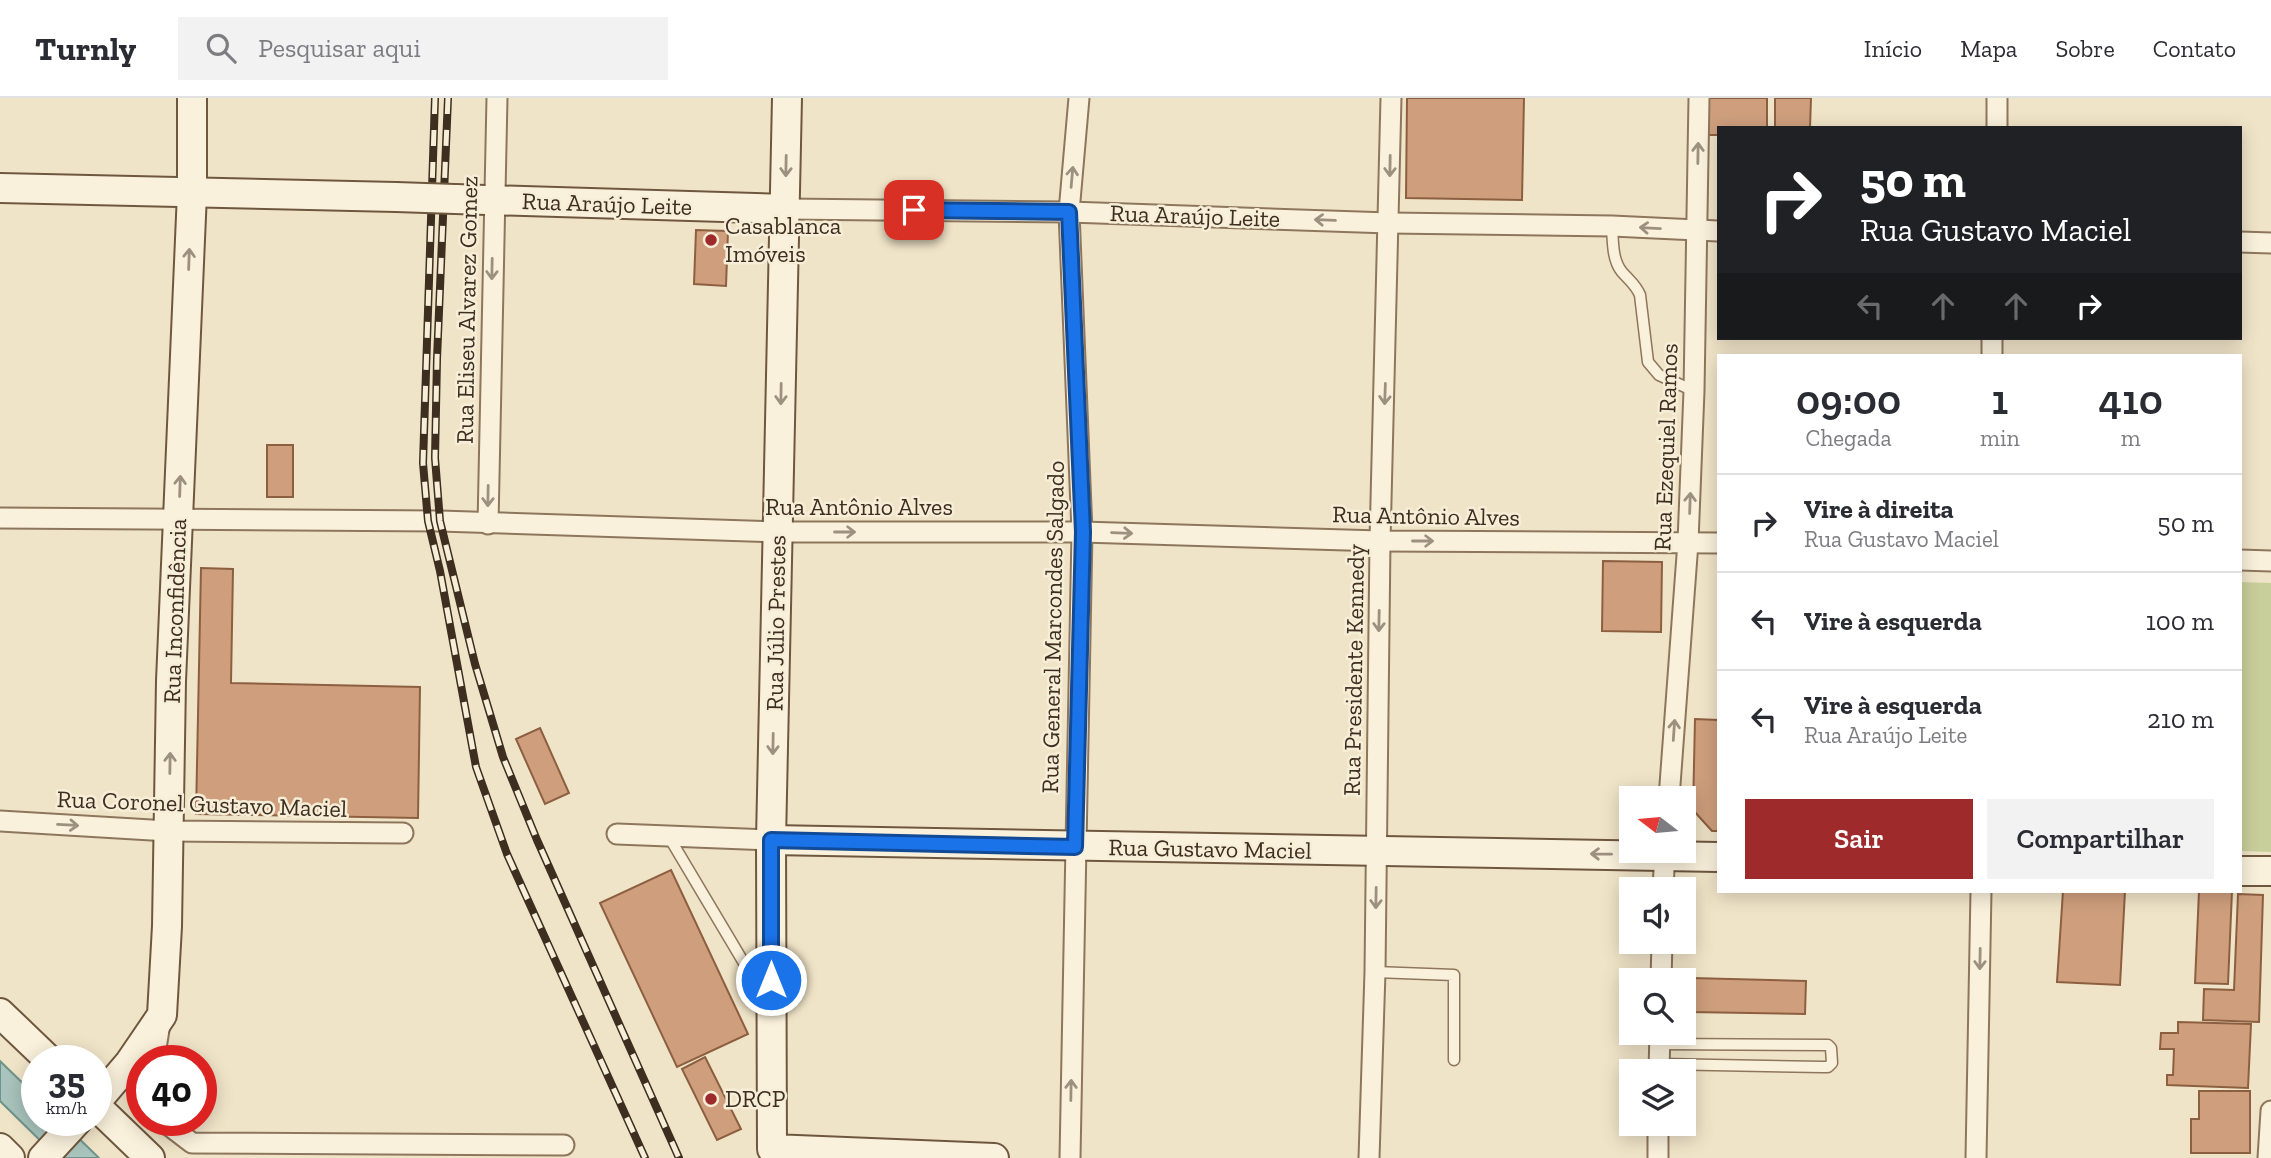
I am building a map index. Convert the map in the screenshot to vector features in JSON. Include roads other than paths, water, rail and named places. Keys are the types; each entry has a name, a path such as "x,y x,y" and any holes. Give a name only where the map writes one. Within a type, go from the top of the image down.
{"street":[{"name":"Rua Inconfidência","path":"162,1015 167,926 171,681 192,193 192,98"},
{"name":"Rua Eliseu Alvarez Gomez","path":"488,524 497,98"},
{"name":"Rua Júlio Prestes","path":"787,98 771,840 772,1149 994,1158"},
{"name":"Rua General Marcondes Salgado","path":"1070,1158 1083,532 1069,212 1079,98"},
{"name":"Rua Presidente Kennedy","path":"1369,1158 1375,972 1380,541 1390,223 1391,98"},
{"name":"Rua Ezequiel Ramos","path":"1670,786 1688,542 1694,391 1699,98"},
{"path":"1997,98 1997,126"},
{"name":"Rua Araújo Leite","path":"0,188 786,209 1069,212 1717,231"},
{"path":"2242,242 2271,243"},
{"name":"Rua Antônio Alves","path":"0,518 428,521 777,532 1083,532 1380,541 1717,543"},
{"path":"2242,559 2271,561"},
{"name":"Rua Coronel Gustavo Maciel","path":"0,821 168,831 403,833"},
{"name":"Rua Gustavo Maciel","path":"617,834 1075,847 1619,853"},
{"name":"Rua Gustavo Maciel","path":"1696,855 1717,857"},
{"path":"2242,870 2271,871"},
{"path":"1976,1158 1982,893"},
{"path":"0,1013 33,1045"},
{"path":"157,1045 162,1015"},
{"path":"112,1084 162,1015"},
{"path":"2268,1158 2271,1111"},
{"path":"112,1120 150,1158"},
{"path":"43,1158 63,1136"},
{"path":"176,1136 189,1151 443,1151 564,1145"},
{"path":"1657,1158 1658,1136"},
{"path":"0,1148 10,1158"}],"lane":[{"path":"1612,226 1615,257 1621,270 1637,286 1640,295 1648,362 1659,375 1694,391"},
{"path":"669,836 770,1008"},
{"path":"1375,972 1454,975 1454,1060"},
{"path":"1828,1045 1831,1048 1832,1063 1823,1067 1660,1053 1828,1045"}],"water":[{"path":"0,1061 21,1081 21,1122 0,1101"},
{"path":"36,1136 76,1136 99,1158 58,1158"}],"railway":[{"path":"435,98 423,463 428,521 440,571 476,767 507,854 645,1158"},
{"path":"448,98 435,458 440,521 475,664 503,757 537,840 679,1158"}],"place":[{"name":"Casablanca Imóveis","path":"711,240"},
{"name":"DRCP","path":"711,1099"}]}
